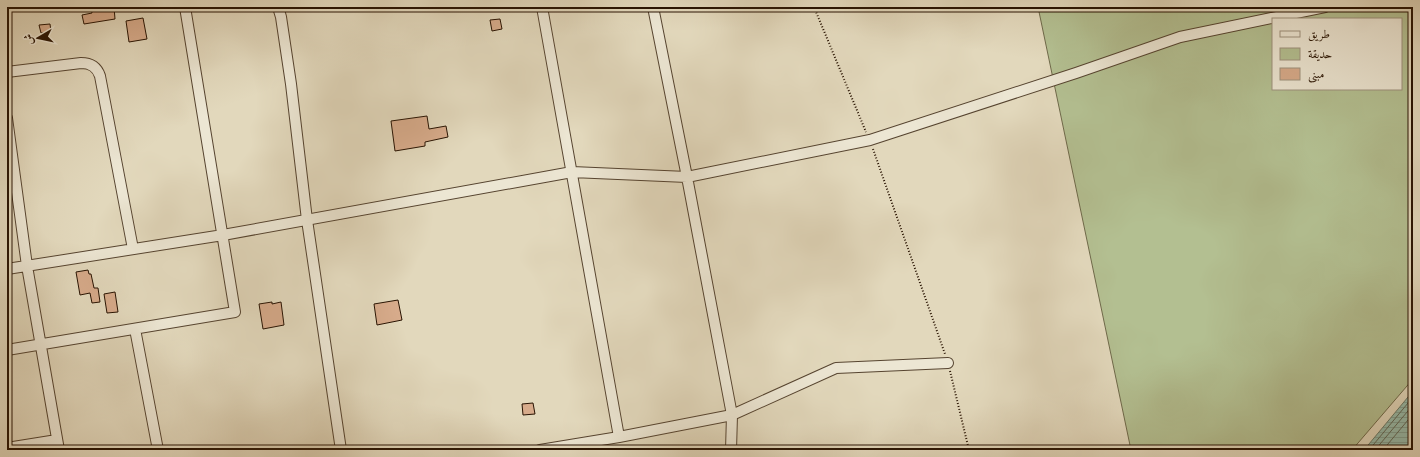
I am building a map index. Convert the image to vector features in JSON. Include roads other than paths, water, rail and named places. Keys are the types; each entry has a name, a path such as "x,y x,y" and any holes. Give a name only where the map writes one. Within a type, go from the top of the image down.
{"street":[{"path":"7,350 236,312 185,7"},
{"path":"278,7 281,17 291,84 307,220 341,450"},
{"path":"542,7 618,438"},
{"path":"653,7 732,415 731,450"},
{"path":"7,269 223,235 572,172 687,177 870,140 1076,73 1180,37 1325,7"},
{"path":"7,72 81,63 90,64 97,69 100,76 133,249"},
{"path":"7,118 27,266 58,445 7,448"},
{"path":"135,329 158,450"},
{"path":"540,450 618,438 732,415 836,368 948,362"}],"water":[{"path":"1413,391 1413,450 1364,450"}]}
